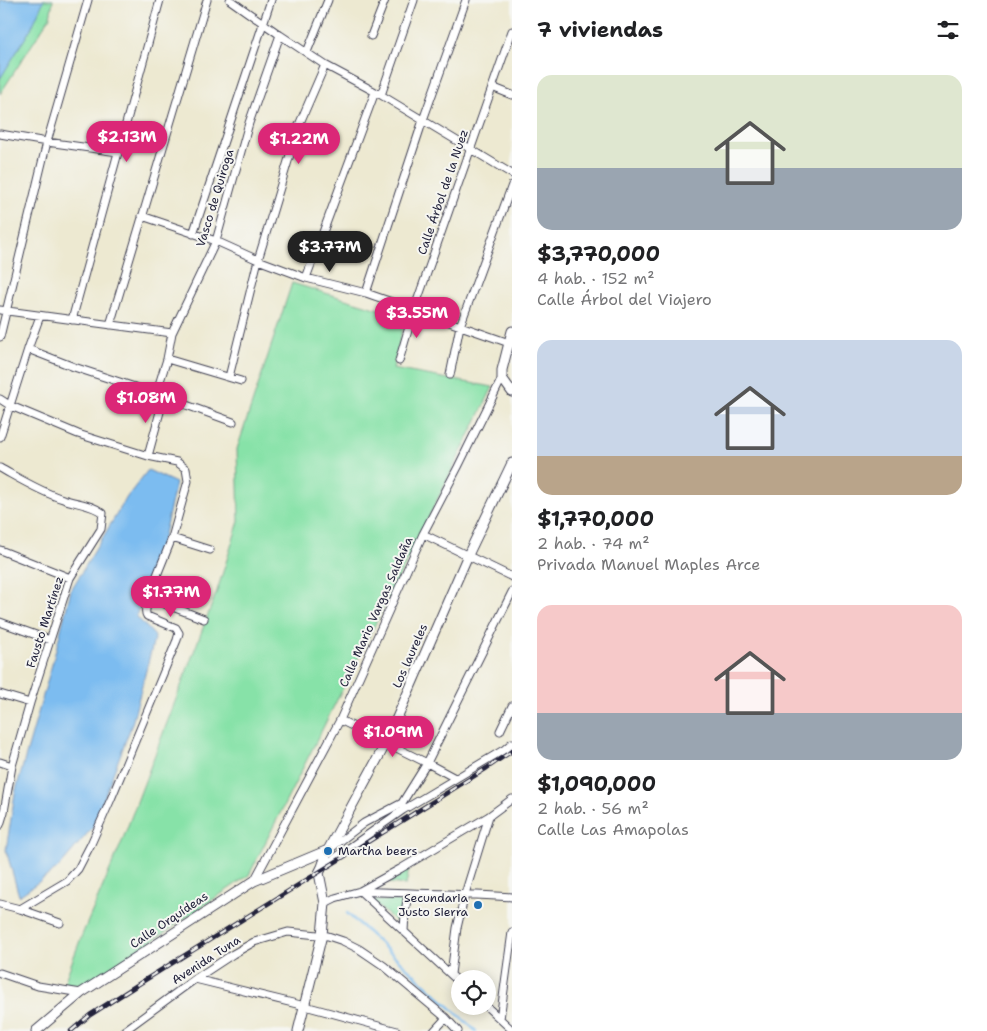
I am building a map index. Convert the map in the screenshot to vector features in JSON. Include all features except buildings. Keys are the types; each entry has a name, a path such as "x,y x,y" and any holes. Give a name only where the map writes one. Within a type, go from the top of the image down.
{"street":[{"path":"0,337 4,310 47,142 88,0"},
{"path":"72,320 160,0"},
{"path":"110,325 207,0"},
{"path":"230,0 326,65 423,120 512,174"},
{"path":"194,234 271,0"},
{"path":"307,52 328,0"},
{"path":"371,36 385,0"},
{"path":"306,278 414,0"},
{"path":"366,293 423,120 466,0"},
{"name":"Calle Árbol de la Nuez","path":"399,361 414,310 512,31"},
{"name":"Vasco de Quiroga","path":"156,394 167,359 172,333 216,241 249,123 280,35"},
{"path":"229,377 258,260 299,125 326,65"},
{"path":"492,87 512,95"},
{"path":"0,134 118,152"},
{"path":"450,375 460,326 512,185"},
{"path":"142,216 216,241 258,260 306,278 366,293 510,343"},
{"path":"4,310 172,333"},
{"path":"0,437 40,316"},
{"path":"512,331 502,370 502,378 512,392"},
{"path":"28,349 74,367 233,422"},
{"path":"167,359 241,381"},
{"name":"Calle Mario Vargas Saldaña","path":"254,881 340,720 423,534 502,378"},
{"path":"148,456 164,397"},
{"path":"0,399 10,406 78,434 148,456 177,462 186,469 188,481 172,538 151,590 152,596 145,613 176,628 179,633 111,799 78,869 67,881 20,909"},
{"name":"Los laureles","path":"298,1031 322,935 325,902 319,872 328,850 386,743 468,556 512,463"},
{"name":"Fausto Martínez","path":"0,468 63,500 95,507 103,513 101,529 70,578 12,766 0,825"},
{"path":"423,534 512,577"},
{"path":"172,538 210,550"},
{"path":"0,550 70,578"},
{"path":"328,850 364,823 402,803 427,763 512,592"},
{"path":"152,596 157,601 204,619"},
{"path":"0,622 50,640"},
{"path":"0,694 30,703"},
{"path":"500,731 512,706"},
{"path":"340,720 455,778"},
{"path":"322,867 403,810 512,743"},
{"path":"0,762 12,766"},
{"path":"325,902 360,891 489,816 512,800"},
{"path":"452,970 465,894 489,816"},
{"name":"Calle Orquídeas","path":"36,1031 81,993 254,881 328,850"},
{"path":"360,891 512,897"},
{"path":"360,891 451,974"},
{"path":"404,932 408,894"},
{"path":"0,904 60,923"},
{"name":"Avenida Tuna","path":"128,1030 195,979 233,954 254,942 288,932 328,936 343,941 359,950 384,966 446,1018 458,1031"},
{"path":"500,1019 512,932"},
{"path":"0,973 38,986 81,993"},
{"path":"195,979 397,1031"},
{"path":"496,1015 512,1030"},
{"path":"434,1031 446,1018"}],"green space":[{"path":"0,0 53,0 50,17 0,94"},
{"path":"292,283 405,317 393,369 493,387 249,875 86,986 64,983 82,935 121,844 217,591 239,521 237,449"},
{"path":"409,869 406,885 388,883"},
{"path":"370,900 402,901 398,923"}],"water":[{"path":"0,0 44,0 32,27 0,79"},
{"path":"148,470 176,483 161,547 136,616 155,636 132,724 93,827 57,869 19,896 6,850 15,793 53,661 71,590 127,497"}],"waterway":[{"path":"347,913 476,1031"}],"railway":[{"path":"71,1031 90,1015 145,980 512,751"}],"place":[{"name":"Martha beers","path":"328,851"},
{"name":"Secundaria Justo Sierra","path":"478,905"}]}
